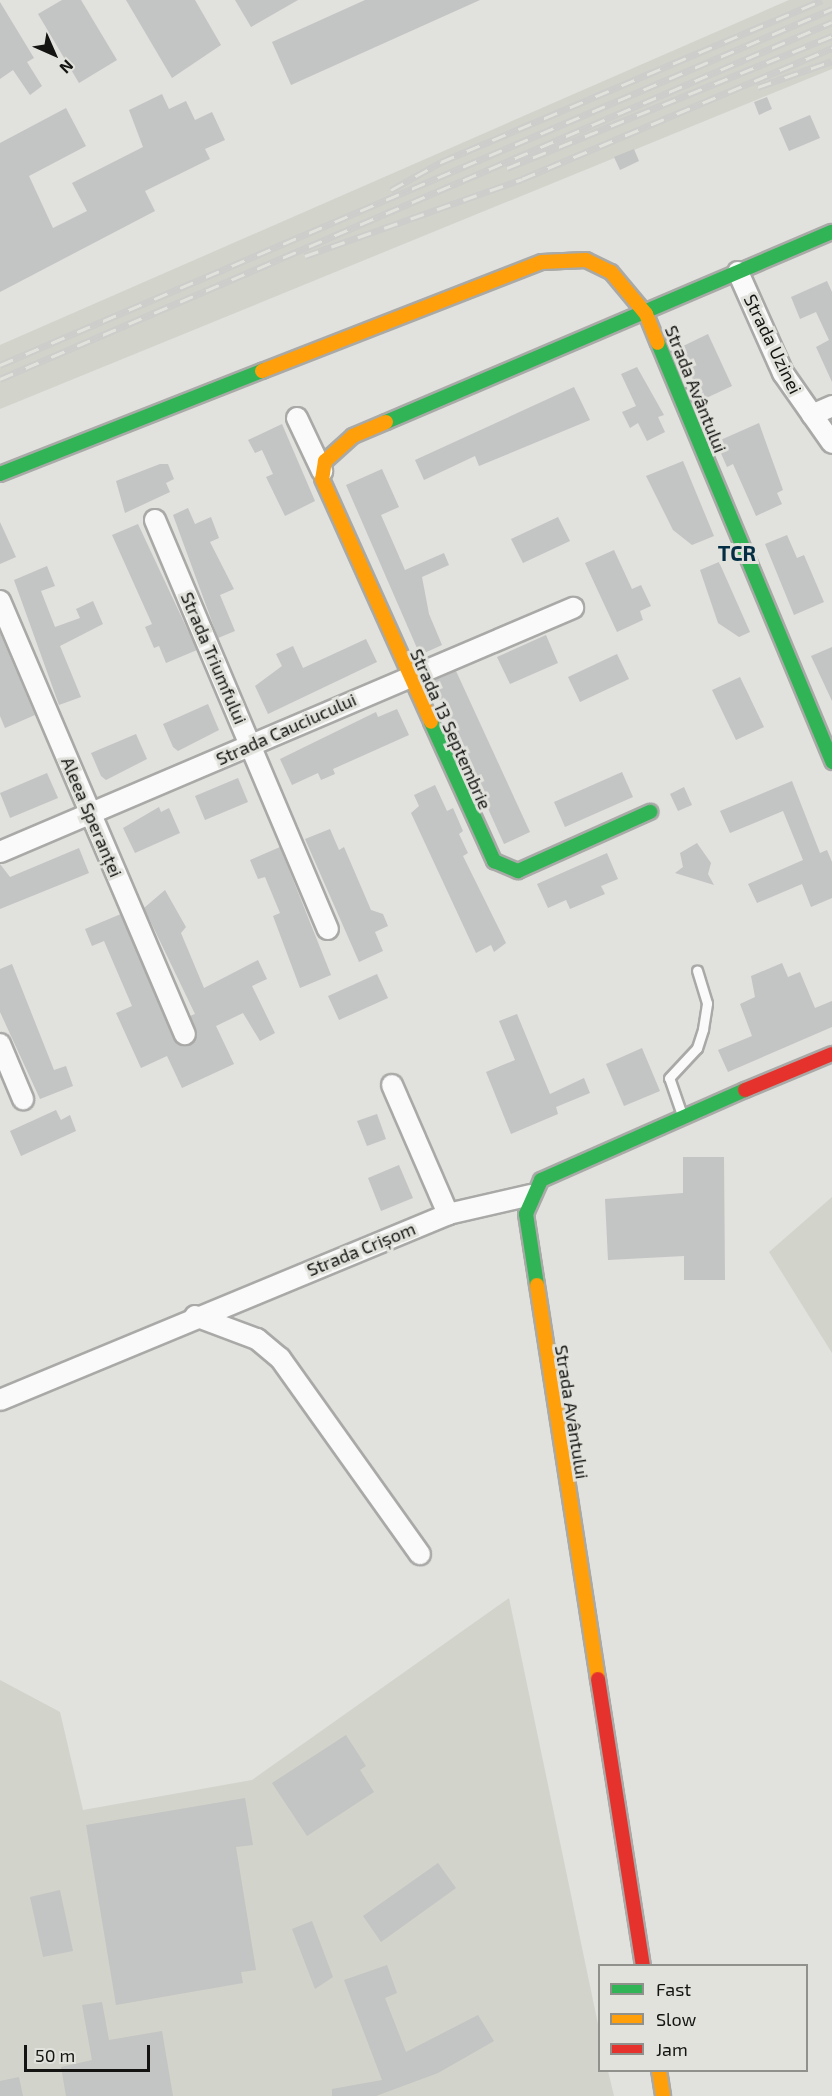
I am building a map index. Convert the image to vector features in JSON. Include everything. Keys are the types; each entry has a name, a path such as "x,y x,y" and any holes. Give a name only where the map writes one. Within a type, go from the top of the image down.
{"main road":[{"name":"Strada Uzinei","path":"646,314 832,232"},
{"path":"0,474 542,262 586,260 611,272 646,314"},
{"name":"Strada Avântului","path":"322,471 331,451 353,436 646,314 832,762"},
{"name":"Strada 13 Septembrie","path":"322,471 408,676 486,850 502,868 518,871 650,812"},
{"path":"531,1195 541,1180 559,1168 832,1054"},
{"name":"Strada Avântului","path":"531,1195 527,1238 643,1964"},
{"path":"659,2072 663,2096"}],"street":[{"name":"Strada Uzinei","path":"738,272 783,373 832,443"},
{"name":"Strada Uzinei","path":"812,415 832,406"},
{"path":"297,418 322,471"},
{"name":"Strada Triumfului","path":"155,520 328,928"},
{"name":"Aleea Speranței","path":"0,601 185,1034"},
{"name":"Strada Cauciucului","path":"0,852 408,676 573,608"},
{"path":"0,1044 23,1099"},
{"path":"392,1084 448,1214"},
{"name":"Strada Crișom","path":"0,1400 195,1316 448,1214 531,1195"},
{"path":"195,1316 257,1339 280,1358 420,1554"}],"lane":[{"path":"683,1117 669,1078 698,1048 704,1029 707,1003 697,971"}],"shaded area":[{"path":"789,0 832,0 832,69 0,409 0,345"},
{"path":"832,1197 832,1353 769,1252"},
{"path":"509,1598 598,2024 598,2072 608,2072 614,2096 0,2096 0,1680 60,1712 83,1810 252,1780"}],"building":[{"path":"62,0 81,0 117,60 79,83 38,14"},
{"path":"126,0 195,0 221,45 172,78"},
{"path":"235,0 298,0 251,27"},
{"path":"365,0 480,0 291,85 272,42"},
{"path":"0,2 34,58 27,62 42,86 30,95 13,70 0,79"},
{"path":"162,94 169,109 186,101 195,120 212,112 225,140 205,149 210,159 145,191 155,211 0,292 0,143 66,108 86,146 29,176 53,228 87,211 72,183 143,147 129,110"},
{"path":"767,97 772,109 759,115 754,102"},
{"path":"810,115 820,138 789,151 779,128"},
{"path":"634,149 639,161 620,170 614,157"},
{"path":"827,281 832,292 832,382 816,347 829,340 816,312 800,319 791,297"},
{"path":"708,334 732,386 702,400 679,348"},
{"path":"637,367 664,415 658,417 665,432 647,441 638,423 630,428 622,412 636,406 621,374"},
{"path":"574,387 590,420 479,466 475,456 424,480 415,460"},
{"path":"759,423 783,490 777,493 782,504 756,516 733,464 727,467 716,442"},
{"path":"282,424 315,501 285,516 266,477 273,474 262,450 255,453 248,440"},
{"path":"683,461 714,536 692,545 673,530 646,476"},
{"path":"160,464 168,464 174,479 166,483 170,492 125,513 116,481"},
{"path":"382,469 399,507 381,515 405,570 444,553 449,565 422,577 429,614 442,645 420,655 346,485"},
{"path":"188,508 195,524 211,517 219,538 210,542 234,589 220,595 235,631 218,638 173,515"},
{"path":"558,517 570,541 523,563 511,539"},
{"path":"0,522 16,557 0,564"},
{"path":"138,524 197,650 166,663 159,646 154,648 145,627 152,624 112,535"},
{"path":"787,535 797,558 804,555 824,602 794,615 765,544"},
{"path":"614,550 632,589 641,585 651,606 640,611 643,620 617,632 585,563"},
{"path":"719,562 750,632 739,637 718,623 700,570"},
{"path":"47,566 55,586 41,591 55,627 80,618 76,609 93,601 103,624 60,646 81,697 59,705 14,580"},
{"path":"0,633 35,715 5,728 0,716"},
{"path":"546,635 558,663 510,684 497,657"},
{"path":"366,639 377,662 268,714 255,686 282,666 276,654 293,646 303,668"},
{"path":"832,647 832,701 811,656"},
{"path":"617,654 629,679 580,702 568,677"},
{"path":"456,671 530,832 504,844 431,682"},
{"path":"740,677 764,727 736,740 712,690"},
{"path":"208,704 219,730 178,751 173,747 163,724"},
{"path":"397,709 409,735 333,769 335,774 321,780 318,773 292,785 280,759 376,712 378,717"},
{"path":"136,734 147,759 106,780 101,776 91,753"},
{"path":"622,772 633,797 565,827 554,802"},
{"path":"47,773 58,798 10,818 0,793"},
{"path":"238,778 248,802 205,820 195,796"},
{"path":"792,781 820,853 827,850 832,862 832,898 811,907 802,884 757,903 748,884 803,860 783,811 730,833 720,811"},
{"path":"435,785 447,811 453,808 463,831 459,834 468,853 463,856 506,943 494,952 491,945 476,953 411,813 419,806 414,795"},
{"path":"684,787 692,805 678,811 670,794"},
{"path":"159,807 161,812 169,808 180,833 135,853 123,828"},
{"path":"330,829 339,850 344,847 371,910 383,914 388,926 375,932 383,951 359,962 305,839"},
{"path":"697,843 711,863 708,874 714,885 675,873 683,867 680,853"},
{"path":"280,847 331,975 300,988 273,916 280,913 265,877 258,879 250,860"},
{"path":"79,848 89,873 0,909 0,864 10,877"},
{"path":"607,853 618,879 601,886 605,894 570,909 566,900 548,908 537,884"},
{"path":"165,890 186,927 181,933 204,988 258,960 267,979 252,986 275,1033 260,1041 243,1013 216,1026 234,1064 182,1088 167,1056 141,1068 116,1013 132,1006 104,941 92,946 85,929 121,914 174,1039 190,1045 197,1036 190,1016 195,1014 144,908"},
{"path":"782,963 788,977 800,972 815,1008 832,1001 832,1027 728,1072 718,1050 752,1036 740,1004 755,997 751,976"},
{"path":"12,964 54,1070 66,1066 73,1086 40,1099 0,1012 0,969"},
{"path":"377,974 388,998 339,1020 328,996"},
{"path":"517,1014 550,1094 584,1078 590,1093 556,1107 558,1114 511,1134 486,1072 515,1060 499,1021"},
{"path":"642,1048 660,1091 624,1106 606,1064"},
{"path":"56,1110 61,1120 70,1115 76,1131 21,1156 10,1131"},
{"path":"377,1114 386,1139 367,1146 357,1121"},
{"path":"683,1157 724,1157 725,1280 684,1280 684,1256 608,1260 605,1199 683,1193"},
{"path":"399,1165 413,1198 381,1211 368,1178"},
{"path":"346,1735 366,1766 360,1770 374,1792 307,1836 272,1783"},
{"path":"245,1798 253,1845 236,1847 256,1970 241,1972 243,1983 116,2005 86,1825"},
{"path":"438,1863 456,1888 381,1942 363,1916"},
{"path":"60,1890 73,1951 43,1957 30,1897"},
{"path":"312,1921 333,1977 315,1989 292,1929"},
{"path":"387,1965 397,1993 385,1998 406,2052 478,2015 494,2041 438,2073 376,2096 332,2096 332,2089 382,2080 344,1980"},
{"path":"102,2002 109,2040 162,2031 173,2096 66,2096 61,2067 92,2060 82,2005"},
{"path":"19,2077 23,2096 0,2096 0,2081"}],"railway":[{"path":"391,190 441,162 822,0"},
{"path":"0,365 832,9"},
{"path":"0,379 832,22"},
{"path":"507,168 832,36"},
{"path":"305,256 522,179 832,48"},
{"path":"758,87 832,61"}],"traffic: fast":[{"path":"386,422 832,232"},
{"path":"658,343 832,762"},
{"path":"0,474 262,371"},
{"path":"431,722 494,861 518,871 650,812"},
{"path":"537,1285 526,1214 541,1180 745,1090"}],"traffic: slow":[{"path":"262,371 542,262 586,260 611,272 646,314 658,343"},
{"path":"386,422 353,436 325,461 322,479 431,722"},
{"path":"537,1285 598,1679"},
{"path":"659,2072 663,2096"}],"traffic: jam":[{"path":"745,1090 832,1054"},
{"path":"598,1679 643,1964"}],"district":[{"name":"TCR","path":"737,553"}]}
